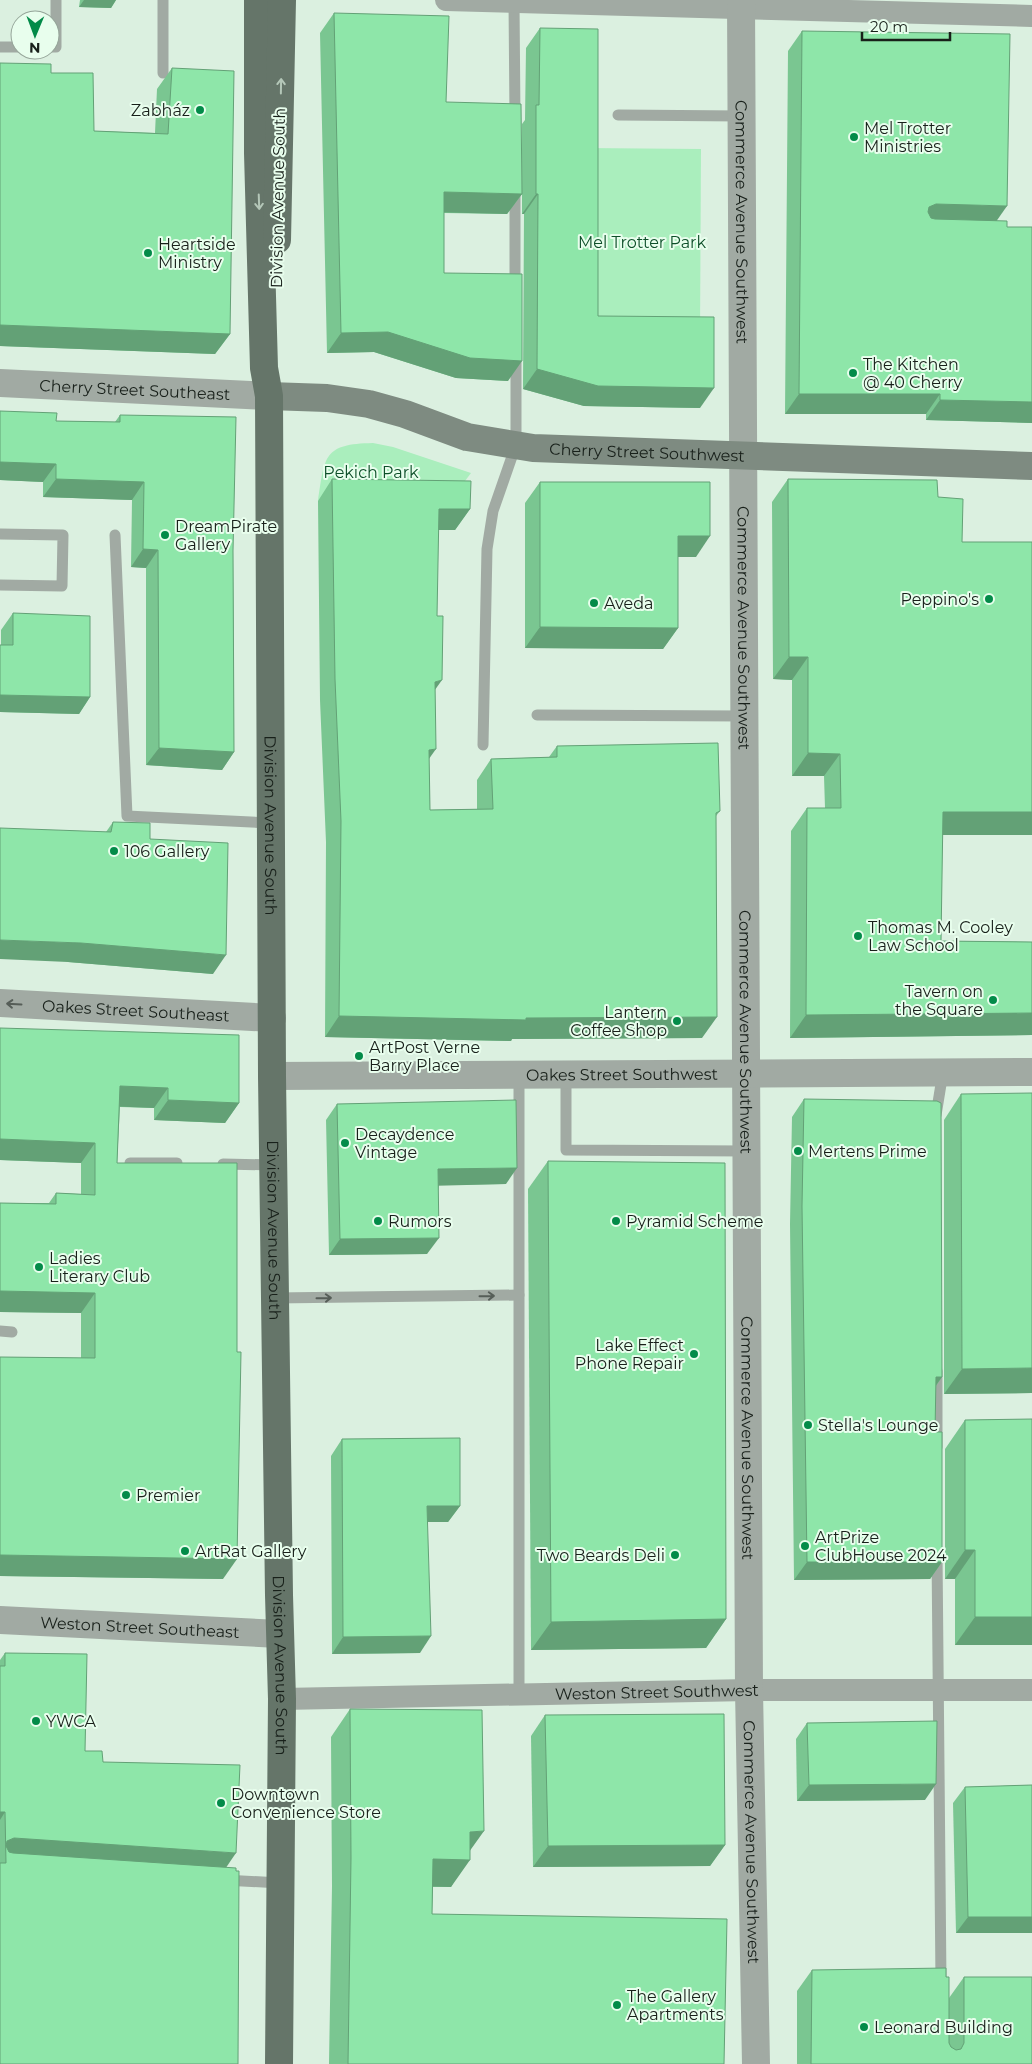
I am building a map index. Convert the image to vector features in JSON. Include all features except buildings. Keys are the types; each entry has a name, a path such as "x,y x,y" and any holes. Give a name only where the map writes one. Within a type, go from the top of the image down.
{"main road":[{"name":"Division Avenue South","path":"258,0 258,182 264,368 269,396 272,1076 279,1634 282,1699 279,2064"},
{"name":"Division Avenue South","path":"269,396 274,368 282,0"},
{"name":"Cherry Street Southwest","path":"269,396 327,398 369,404 405,414 467,437 516,445 742,457 1032,466"}],"street":[{"path":"446,0 741,4 1032,16"},
{"name":"Commerce Avenue Southwest","path":"741,4 749,1690 756,2064"},
{"name":"Cherry Street Southeast","path":"0,383 269,396"},
{"name":"Oakes Street Southeast","path":"0,1003 272,1018"},
{"name":"Oakes Street Southwest","path":"272,1076 1032,1072"},
{"name":"Weston Street Southeast","path":"0,1620 279,1634"},
{"name":"Weston Street Southwest","path":"282,1699 749,1690 1032,1690"}],"lane":[{"path":"163,0 163,72"},
{"path":"514,2 515,132"},
{"path":"618,115 741,116"},
{"path":"515,172 516,302"},
{"path":"483,745 487,549 492,511 516,445 516,342"},
{"path":"0,534 63,535 62,586 0,584"},
{"path":"115,535 127,816 271,823"},
{"path":"536,715 743,716"},
{"path":"936,1130 936,1110 943,1072"},
{"path":"566,1074 566,1150 746,1151"},
{"path":"519,1075 519,1694"},
{"path":"130,1163 185,1163"},
{"path":"213,1164 273,1164"},
{"path":"275,1298 519,1295"},
{"path":"0,1331 12,1332"},
{"path":"936,1359 937,1459"},
{"path":"937,1538 942,1995"},
{"path":"215,1879 281,1883"}],"green space":[{"name":"Mel Trotter Park","path":"585,148 701,149 700,336 584,336"},
{"name":"Pekich Park","path":"373,443 393,447 471,473 465,481 318,501 325,463 329,456 335,450 344,446"}],"place":[{"name":"Zabház","path":"200,110"},
{"name":"Mel Trotter Ministries","path":"854,137"},
{"name":"Heartside Ministry","path":"148,253"},
{"name":"The Kitchen @ 40 Cherry","path":"853,373"},
{"name":"DreamPirate Gallery","path":"165,535"},
{"name":"Peppino's","path":"989,599"},
{"name":"Aveda","path":"594,603"},
{"name":"106 Gallery","path":"114,851"},
{"name":"Thomas M. Cooley Law School","path":"858,936"},
{"name":"Tavern on the Square","path":"993,1000"},
{"name":"Lantern Coffee Shop","path":"677,1021"},
{"name":"ArtPost Verne Barry Place","path":"359,1056"},
{"name":"Decaydence Vintage","path":"345,1143"},
{"name":"Mertens Prime","path":"798,1151"},
{"name":"Rumors","path":"378,1221"},
{"name":"Pyramid Scheme","path":"616,1221"},
{"name":"Ladies Literary Club","path":"39,1267"},
{"name":"Lake Effect Phone Repair","path":"694,1354"},
{"name":"Stella's Lounge","path":"808,1425"},
{"name":"Premier","path":"126,1495"},
{"name":"ArtPrize ClubHouse 2024","path":"805,1546"},
{"name":"ArtRat Gallery","path":"185,1551"},
{"name":"Two Beards Deli","path":"675,1555"},
{"name":"YWCA","path":"36,1721"},
{"name":"Downtown Convenience Store","path":"221,1803"},
{"name":"The Gallery Apartments","path":"617,2005"},
{"name":"Leonard Building","path":"864,2027"}]}
